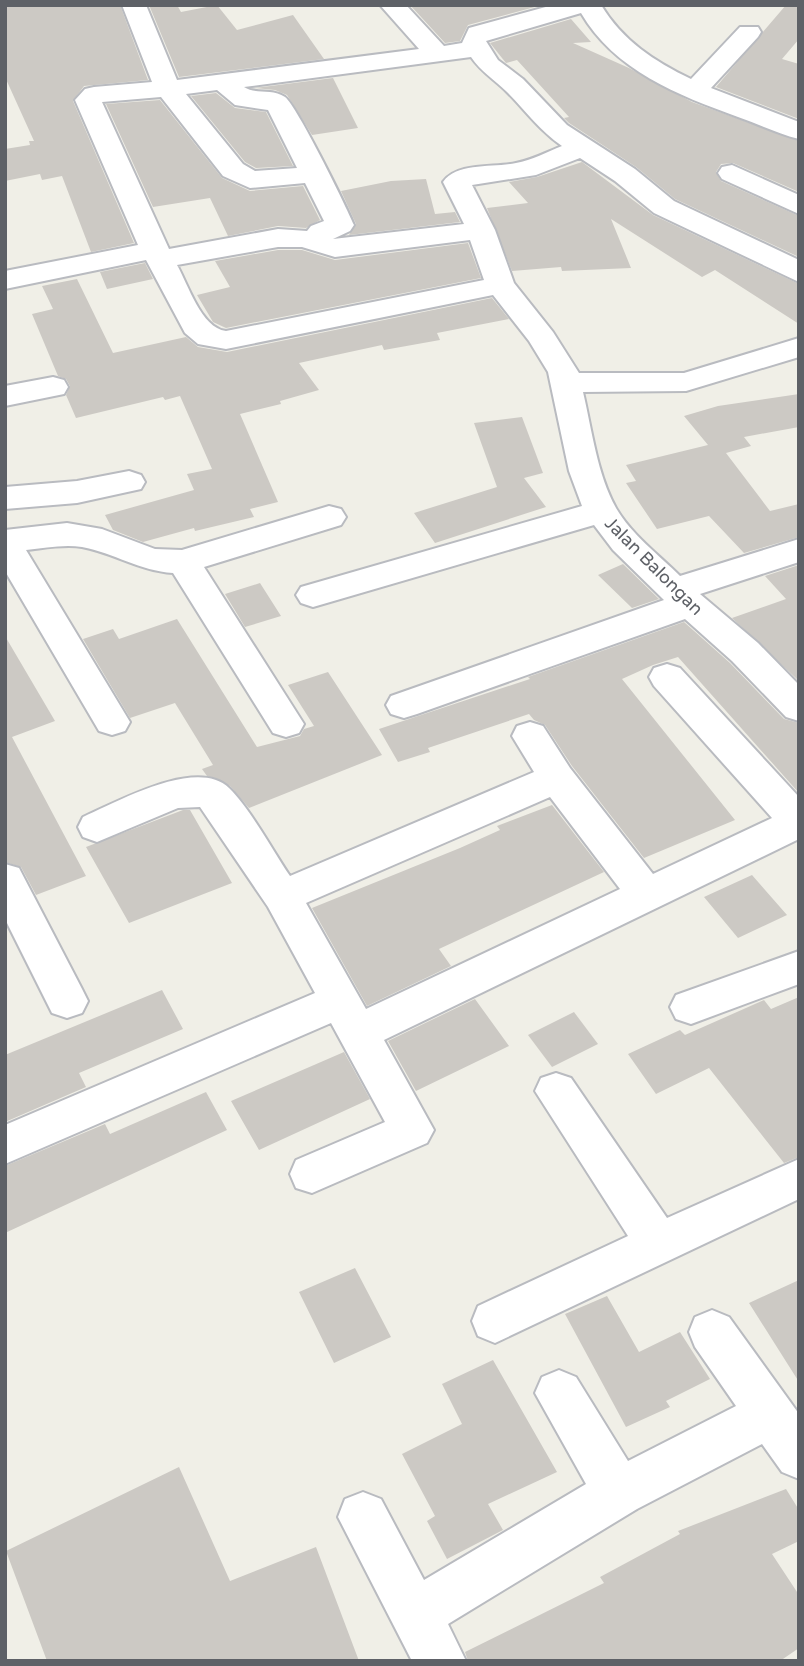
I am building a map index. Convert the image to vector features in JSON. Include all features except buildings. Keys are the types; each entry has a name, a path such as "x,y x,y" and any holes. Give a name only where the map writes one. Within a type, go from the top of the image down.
{"street":[{"path":"134,5 168,89 223,159 244,177 259,180 317,174"},
{"path":"392,5 438,54"},
{"path":"582,5 478,33 473,41 477,50 570,138 625,175 664,207 799,273"},
{"path":"589,5 612,40 643,66 665,79 799,131"},
{"path":"695,89 749,32"},
{"path":"477,50 220,83 94,95 88,100 158,255 195,327 209,338 226,340 500,285"},
{"path":"220,83 244,99 270,99 279,105 317,174 340,225 321,232 318,243"},
{"name":"Jalan Balongan","path":"570,138 542,165 507,173 470,176 457,182 481,230 500,285 542,338 567,383 570,409 585,471 601,512 625,542 745,652 799,708"},
{"path":"732,173 799,206"},
{"path":"5,280 278,238 304,239 335,248 481,230"},
{"path":"567,383 686,382 799,347"},
{"path":"5,396 53,387"},
{"path":"5,498 77,492 129,482"},
{"path":"313,595 601,512"},
{"path":"112,722 5,542 66,534 90,537 152,560 183,562 328,517"},
{"path":"404,705 799,550"},
{"path":"183,562 286,724"},
{"path":"5,1145 350,1016 647,895 799,822 667,677"},
{"path":"530,736 557,778 647,895"},
{"path":"282,896 557,778"},
{"path":"97,827 174,794 208,792 217,799 282,896 412,1130 312,1174"},
{"path":"6,881 67,1000"},
{"path":"691,1007 799,967"},
{"path":"556,1091 658,1242"},
{"path":"495,1321 658,1242 799,1178"},
{"path":"712,1332 799,1455"},
{"path":"559,1393 620,1492"},
{"path":"416,1614 620,1492 770,1414"},
{"path":"363,1517 440,1661"}]}
